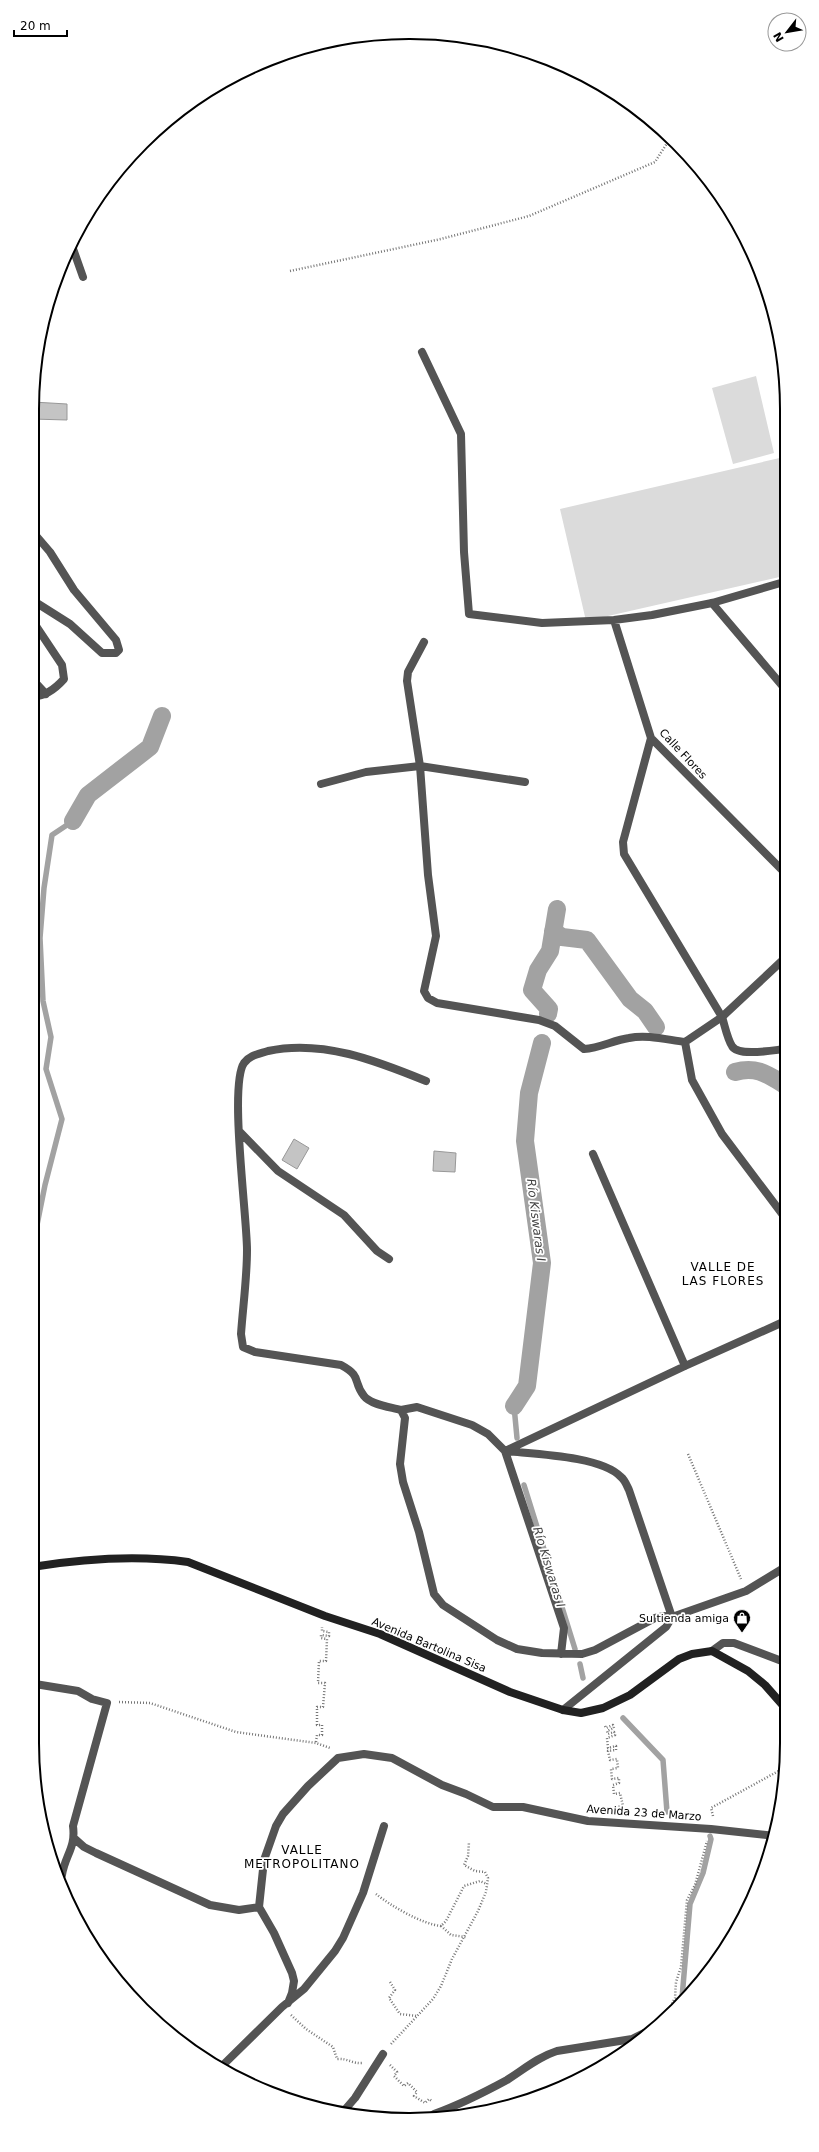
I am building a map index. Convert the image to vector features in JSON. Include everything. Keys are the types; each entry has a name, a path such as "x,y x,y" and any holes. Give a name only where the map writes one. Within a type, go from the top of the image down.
{"street":[{"path":"74,252 83,277"},
{"path":"422,352 461,434 464,552 469,614 542,623 614,620 652,615 712,603 780,583"},
{"path":"39,539 50,552 74,590 116,640 119,650 116,653 102,653 70,624 39,604"},
{"path":"712,603 780,684"},
{"name":"Calle Flores","path":"614,620 651,738 780,868"},
{"path":"39,631 62,666 64,678 56,688 46,694 39,695"},
{"path":"424,642 408,672 407,681 420,766 428,875 436,936 424,991 428,998 437,1003 539,1020 555,1026 584,1049 597,1048 630,1038 651,1037 685,1042 722,1017 780,963"},
{"path":"39,686 46,694"},
{"path":"651,738 623,842 624,854 722,1017 732,1047 736,1051 745,1053 780,1050"},
{"path":"321,784 366,772 420,766 525,782"},
{"path":"685,1042 692,1080 722,1134 780,1211"},
{"path":"426,1081 382,1063 323,1048 278,1049 253,1055 244,1064 238,1098 247,1250 240,1334 243,1347 255,1352 341,1365 354,1372 364,1397 374,1403 402,1410 417,1407 472,1425 488,1434 505,1451 564,1628 561,1654"},
{"path":"240,1132 278,1171 344,1215 377,1251 389,1259"},
{"path":"593,1154 685,1366"},
{"path":"505,1451 685,1366 780,1323"},
{"path":"402,1410 405,1418 400,1464 402,1482 420,1532 434,1594 443,1604 497,1640 517,1648 561,1654 582,1654 595,1650 655,1618 664,1616 672,1617 746,1591 780,1570"},
{"path":"505,1451 578,1459 611,1469 622,1477 629,1490 672,1617 666,1627 563,1710"},
{"name":"Avenida Bartolina Sisa","path":"39,1566 59,1563 108,1560 174,1560 188,1562 325,1616 380,1634 510,1692 563,1710 581,1713 603,1708 630,1695 679,1659 692,1654 712,1651"},
{"path":"780,1660 734,1644 723,1643 712,1651 748,1671 765,1685 780,1702"},
{"path":"39,1685 78,1691 92,1699 107,1703 73,1826 75,1839 63,1872"},
{"name":"Avenida 23 de Marzo","path":"338,1758 364,1754 392,1758 442,1785 466,1794 492,1807 523,1807 588,1821 711,1829 768,1835"},
{"path":"285,2005 292,1993 294,1981 292,1973 259,1907 264,1860 276,1826 283,1814 308,1786 338,1758"},
{"path":"225,2063 285,2005 304,1989 335,1951 346,1931 365,1888 384,1826"},
{"path":"75,1839 84,1847 96,1853 210,1905 239,1910 259,1907"},
{"path":"440,2111 475,2097 547,2054 557,2050 631,2039"},
{"path":"346,2108 356,2098 383,2054"}],"path":[{"path":"290,271 441,239 529,216 655,162 667,144"},
{"path":"688,1454 746,1591"},
{"path":"316,1743 317,1735 322,1735 322,1725 317,1725 317,1707 323,1707 324,1683 318,1684 319,1661 326,1661 327,1646 327,1639 321,1638 321,1635 329,1636 330,1632 322,1631 322,1626"},
{"path":"107,1703 150,1703 236,1732 316,1743 330,1748 338,1758"},
{"path":"605,1726 606,1728 613,1725 614,1728 607,1731 608,1734 614,1732 615,1735 607,1738 608,1748 616,1746 616,1750 608,1751 610,1760 617,1760 618,1768 611,1769 612,1779 619,1778 619,1783 613,1785 614,1794 620,1793 623,1806 616,1807 617,1810"},
{"path":"714,1821 711,1808 779,1771"},
{"path":"673,2002 675,1998 676,1982 681,1967 687,1900 695,1885 708,1836"},
{"path":"383,2054 433,1999 478,1911 488,1878 486,1872 475,1871 464,1865 468,1856 469,1842"},
{"path":"441,1926 446,1921 464,1886 480,1880 487,1884"},
{"path":"365,1888 394,1906 432,1924 441,1926 451,1935 466,1937"},
{"path":"390,1982 395,1990 389,1998 400,2014 417,2016"},
{"path":"285,2005 306,2029 333,2047 337,2059 344,2058 356,2064 375,2066"},
{"path":"386,2062 397,2072 394,2076 404,2086 408,2083 417,2092 414,2096 425,2103 429,2099 434,2102"}],"shaded area":[{"path":"756,376 774,453 733,464 712,388"},
{"path":"780,458 780,577 586,621 560,509"}],"building":[{"path":"39,402 67,404 67,420 39,419"},
{"path":"294,1139 309,1148 297,1169 282,1160"},
{"path":"434,1151 456,1153 455,1172 433,1171"}],"waterway":[{"path":"73,821 88,795 150,747 162,716"},
{"path":"39,1215 62,1119 46,1069 51,1037 43,1001 40,938 44,888 52,835 73,821"},
{"path":"548,1014 549,1009 532,990 538,970 550,951 557,909"},
{"path":"553,931 562,937 587,940 630,999 645,1011 656,1027"},
{"name":"Río Kiswaras I","path":"514,1406 527,1386 542,1263 525,1141 529,1093 542,1043"},
{"path":"735,1072 742,1070 761,1072 780,1082"},
{"name":"Río Kiswaras I","path":"514,1406 517,1438"},
{"name":"Río Kiswaras I","path":"524,1485 575,1649"},
{"name":"Río Kiswaras I","path":"580,1664 583,1678"},
{"name":"Río Kiswaras I","path":"623,1718 663,1760 667,1812"},
{"name":"Río Kiswaras I","path":"682,1993 690,1904 703,1873 711,1839 710,1836"}],"place":[{"name":"Su tienda amiga","path":"742,1633"}],"district":[{"name":"VALLE DE LAS FLORES","path":"723,1274"},
{"name":"VALLE METROPOLITANO","path":"302,1857"}]}
